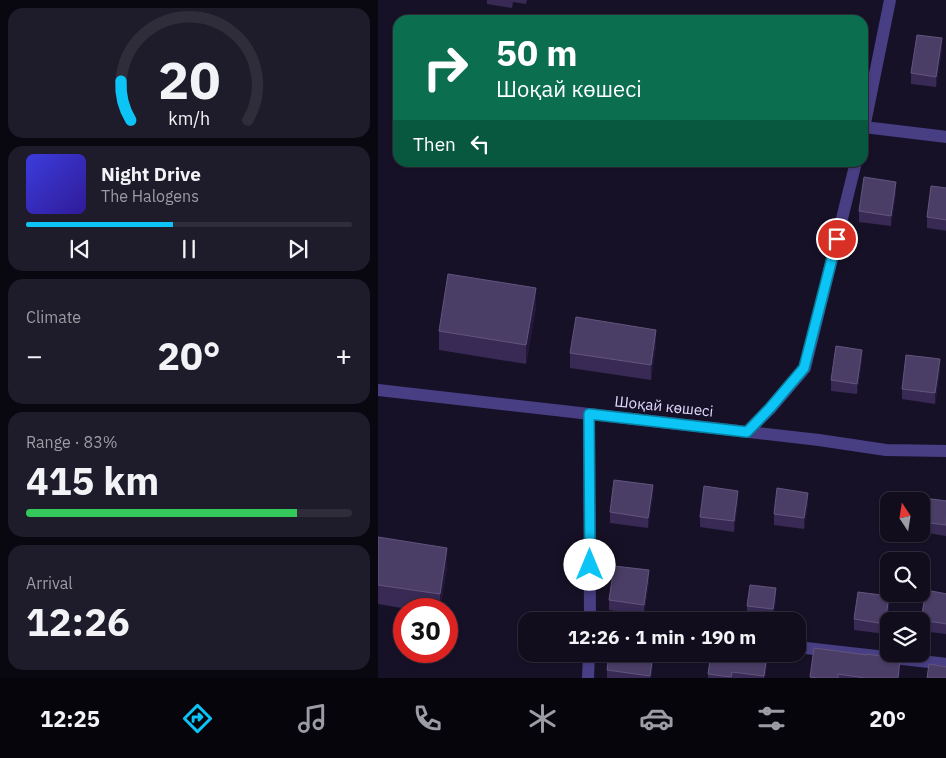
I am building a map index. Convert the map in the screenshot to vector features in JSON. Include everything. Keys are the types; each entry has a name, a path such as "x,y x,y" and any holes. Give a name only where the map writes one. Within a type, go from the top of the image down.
{"street":[{"path":"868,110 890,0"},
{"path":"868,130 946,138"},
{"path":"747,432 804,368 855,167"},
{"name":"Шоқай көшесі","path":"378,390 747,432 886,450 946,451"},
{"path":"589,414 590,612"},
{"path":"806,649 946,664"},
{"path":"588,678 589,662"}],"building":[{"path":"917,35 942,38 936,77 911,73"},
{"path":"864,177 896,182 891,216 859,211"},
{"path":"931,186 947,188 947,220 927,217"},
{"path":"448,274 536,288 526,345 439,331"},
{"path":"576,317 656,330 651,365 570,353"},
{"path":"836,346 862,350 857,384 831,380"},
{"path":"906,355 940,359 935,393 902,389"},
{"path":"614,480 653,485 648,518 610,512"},
{"path":"704,486 738,491 734,521 700,517"},
{"path":"777,488 808,493 804,518 774,514"},
{"path":"930,499 947,501 946,525 930,523"},
{"path":"378,537 447,548 440,594 378,585"},
{"path":"614,566 649,570 644,605 609,600"},
{"path":"750,585 776,588 773,609 747,606"},
{"path":"930,591 947,594 947,624 930,621 930,612 922,612 924,602 930,602"},
{"path":"858,592 880,595 880,602 888,602 887,612 880,612 880,623 854,619"},
{"path":"814,648 880,656 880,662 900,662 898,678 865,678 838,674 838,678 810,677"},
{"path":"608,662 652,662 650,676 607,670"},
{"path":"710,662 766,662 764,676 732,672 731,677 708,674"},
{"path":"929,664 947,667 947,678 927,678"}],"route":[{"path":"590,565 589,414 747,432 804,368 837,239"}]}
